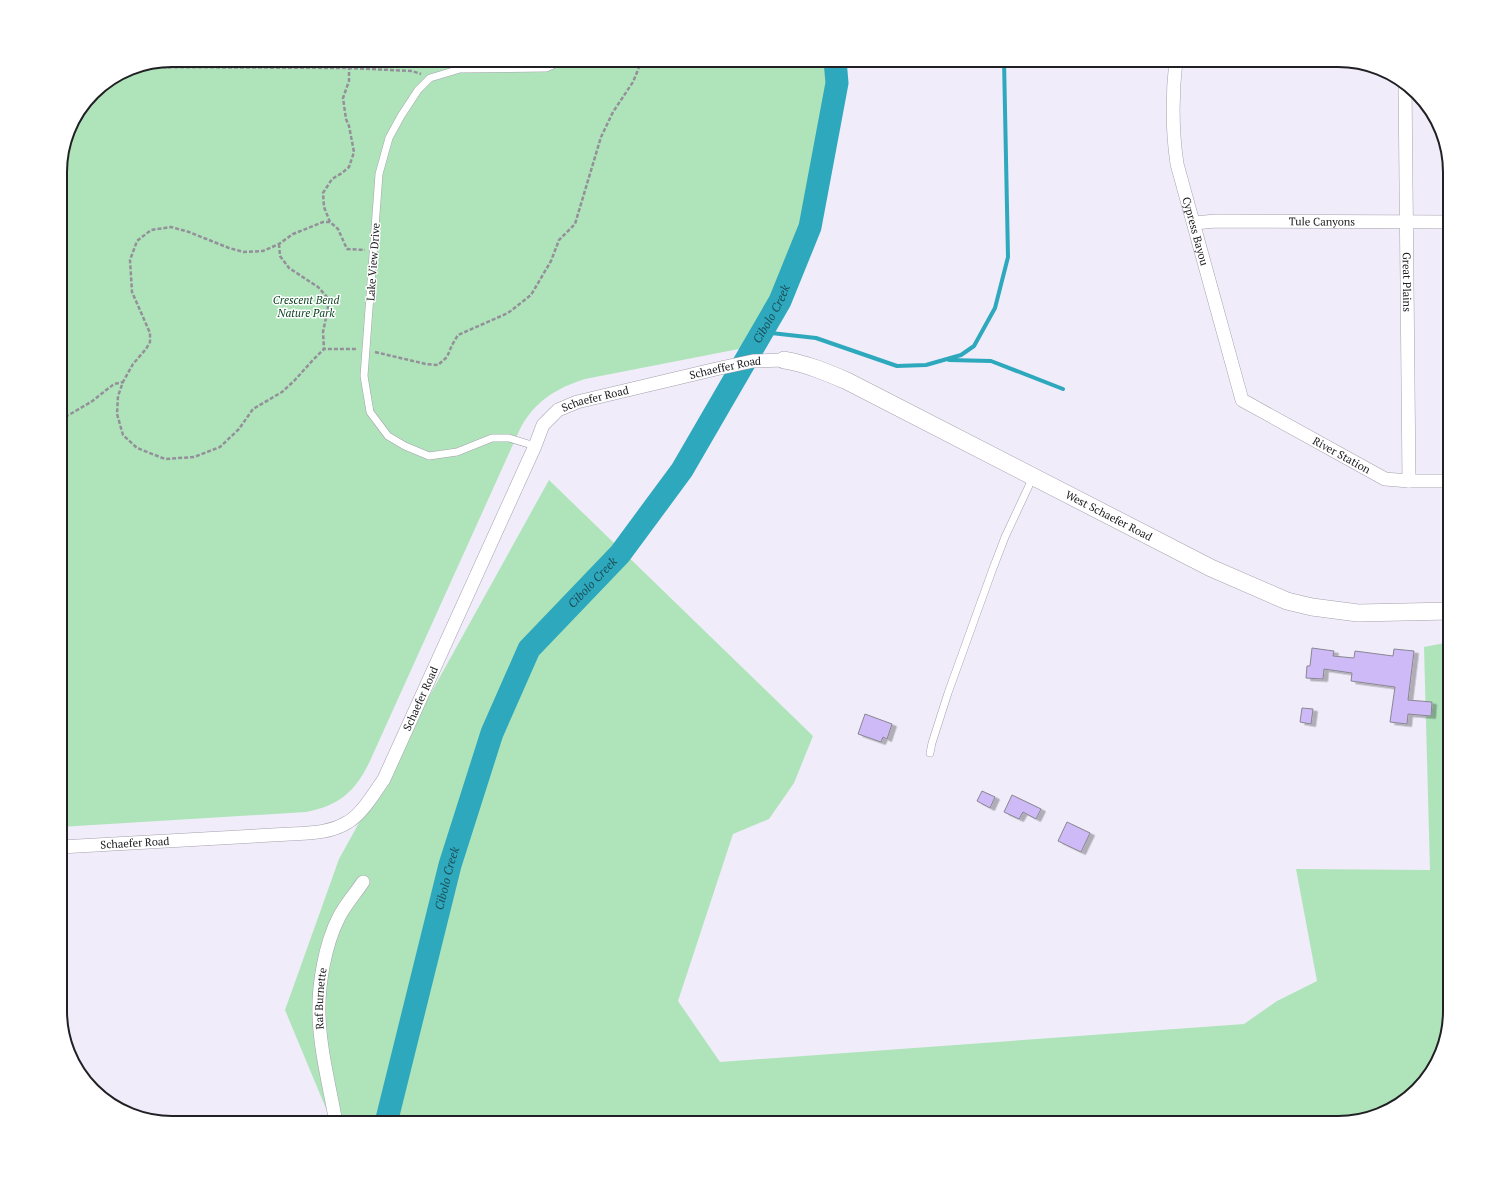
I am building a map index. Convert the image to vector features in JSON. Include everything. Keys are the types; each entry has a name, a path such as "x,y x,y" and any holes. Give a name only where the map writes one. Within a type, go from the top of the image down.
{"street":[{"name":"Cypress Bayou","path":"1175,67 1174,142 1177,164 1242,400"},
{"name":"Great Plains","path":"1405,92 1409,481"},
{"name":"Tule Canyons","path":"1194,223 1216,221 1443,222"},
{"name":"Schaeffer Road","path":"667,381 716,368 753,361 784,360"},
{"name":"West Schaefer Road","path":"784,360 801,363 824,371 1211,568 1287,601 1358,613 1443,612"},
{"name":"Schaefer Road","path":"67,847 290,834 324,831 349,822 363,808 384,779 535,446 543,425 558,410 577,402 667,381"},
{"name":"River Station","path":"1242,400 1385,479 1443,481"},
{"name":"Raf Burnette","path":"335,1116 318,1014 322,976 328,943 339,917 363,882"}],"lane":[{"path":"430,78 460,69 548,67"},
{"name":"Lake View Drive","path":"430,78 418,90 389,138 379,174 364,376 370,412 388,436 405,446 429,456 457,452 492,438 509,438 535,446"},
{"path":"930,753 948,693 1005,537 1033,477"}],"path":[{"path":"164,67 348,68 412,71 430,78"},
{"path":"330,222 323,222 293,234 279,244 263,251 244,252 171,227 151,230 137,241 130,260 132,292 150,333 150,342 133,364 123,382 118,396 118,414 123,435 137,448 165,458 194,457 220,446 239,429 253,409 282,392 324,349 342,348 366,350 426,364 438,364 447,357 458,335 508,313 531,295 551,261 559,240 575,224 601,137 613,112 633,82 639,67"},
{"path":"348,68 349,81 343,98 346,119 349,126 354,152 349,166 342,173 332,179 323,193 324,208 330,222 338,229 348,248 374,251"},
{"path":"279,244 280,256 289,268 318,287 327,297 328,308 323,332 324,349"},
{"path":"67,416 91,402 114,384 123,382"}],"green space":[{"name":"Crescent Bend Nature Park","path":"165,67 836,67 837,83 810,227 780,301 754,346 585,379 555,392 547,397 532,411 520,429 364,773 351,790 336,802 306,812 67,827 67,165 71,145 81,119 98,98 119,81 151,69"},
{"path":"549,480 813,736 794,783 769,819 733,834 678,1001 720,1062 1244,1024 1277,1001 1317,981 1296,869 1430,870 1424,647 1443,643 1443,1018 1441,1032 1432,1057 1421,1075 1412,1085 1391,1102 1378,1108 1352,1115 329,1116 285,1010 339,859"}],"building":[{"path":"1312,648 1334,651 1333,656 1354,658 1355,651 1393,656 1394,649 1414,651 1408,700 1432,702 1431,716 1408,714 1407,724 1390,722 1395,687 1351,681 1352,673 1324,669 1323,679 1306,678 1307,666 1310,666"},
{"path":"1302,708 1313,709 1311,724 1300,722"},
{"path":"865,714 892,724 887,739 883,737 881,742 858,734"},
{"path":"982,791 995,797 990,808 977,801"},
{"path":"1012,795 1041,809 1036,819 1023,812 1019,819 1004,812"},
{"path":"1067,822 1090,833 1081,852 1058,841"}],"waterway":[{"name":"Cibolo Creek","path":"388,1116 450,865 492,733 529,649 620,554 682,470 780,301 810,227 837,83 836,67"},
{"path":"762,332 816,338 897,366 926,365 961,355 974,346 995,308 1008,257 1004,67"},
{"path":"949,360 991,361 1063,389"}]}
